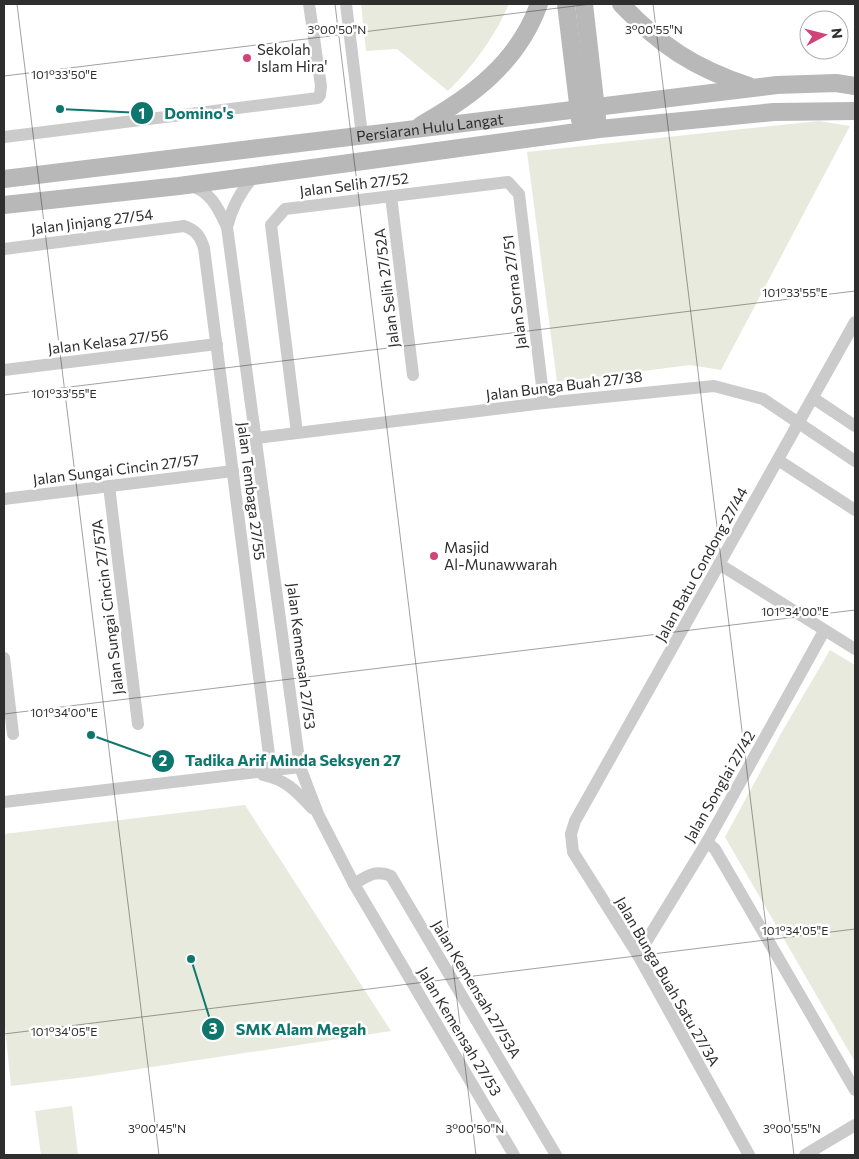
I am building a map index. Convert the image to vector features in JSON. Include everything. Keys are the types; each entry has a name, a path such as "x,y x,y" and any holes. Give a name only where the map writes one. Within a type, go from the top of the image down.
{"main road":[{"path":"414,129 456,106 478,90 520,40 539,4"},
{"path":"566,4 590,130"},
{"path":"584,4 587,108"},
{"path":"621,4 639,22 684,58 727,79 754,88"},
{"name":"Persiaran Hulu Langat","path":"4,179 754,88 807,83 836,83 855,86"},
{"name":"Persiaran Hulu Langat","path":"4,205 179,186 590,130 774,112 855,111"}],"street":[{"path":"4,137 318,98 321,86 309,4"},
{"path":"346,4 362,136"},
{"path":"227,227 230,214 243,188 255,175"},
{"name":"Jalan Selih 27/52","path":"296,433 271,225 285,209 508,182"},
{"name":"Jalan Sorna 27/51","path":"508,182 519,194 544,403"},
{"path":"179,186 192,186 202,190 219,208 227,227"},
{"name":"Jalan Selih 27/52A","path":"391,196 413,375"},
{"name":"Jalan Jinjang 27/54","path":"4,249 184,226"},
{"name":"Jalan Tembaga 27/55","path":"184,226 192,228 200,236 204,248 271,770"},
{"name":"Jalan Kemensah 27/53","path":"227,227 300,767 318,814 354,884 514,1155"},
{"name":"Jalan Batu Condong 27/44","path":"575,821 855,322"},
{"name":"Jalan Kelasa 27/56","path":"4,370 217,344"},
{"name":"Jalan Bunga Buah 27/38","path":"256,438 544,403 714,386 763,399 855,461"},
{"path":"813,398 855,426"},
{"path":"778,460 855,510"},
{"name":"Jalan Sungai Cincin 27/57","path":"4,499 233,471"},
{"name":"Jalan Sungai Cincin 27/57A","path":"109,486 138,724"},
{"path":"719,564 855,649"},
{"name":"Jalan Songlai 27/42","path":"638,955 707,842 824,631"},
{"path":"4,658 13,734"},
{"path":"4,802 300,767"},
{"path":"253,772 279,778 289,785 318,814"},
{"name":"Jalan Bunga Buah Satu 27/3A","path":"575,821 571,834 573,852 638,955 748,1155"},
{"path":"707,842 715,849 855,1090"},
{"name":"Jalan Kemensah 27/53A","path":"354,884 372,873 382,872 391,876 556,1155"},
{"path":"806,1155 855,1125"}],"shaded area":[{"path":"361,4 509,4 483,50 448,91 397,49 366,51"},
{"path":"819,121 850,126 721,370 690,365 557,382 527,152"},
{"path":"830,650 855,665 855,1062 725,837 783,730"},
{"path":"245,805 391,1031 86,1077 11,1086 4,1018 4,834"},
{"path":"72,1106 78,1155 41,1155 35,1111"}],"place":[{"name":"Sekolah Islam Hira'","path":"247,58"},
{"name":"Domino's","path":"60,109"},
{"name":"Masjid Al-Munawwarah","path":"434,556"},
{"name":"Tadika Arif Minda Seksyen 27","path":"91,735"},
{"name":"SMK Alam Megah","path":"191,959"}]}
